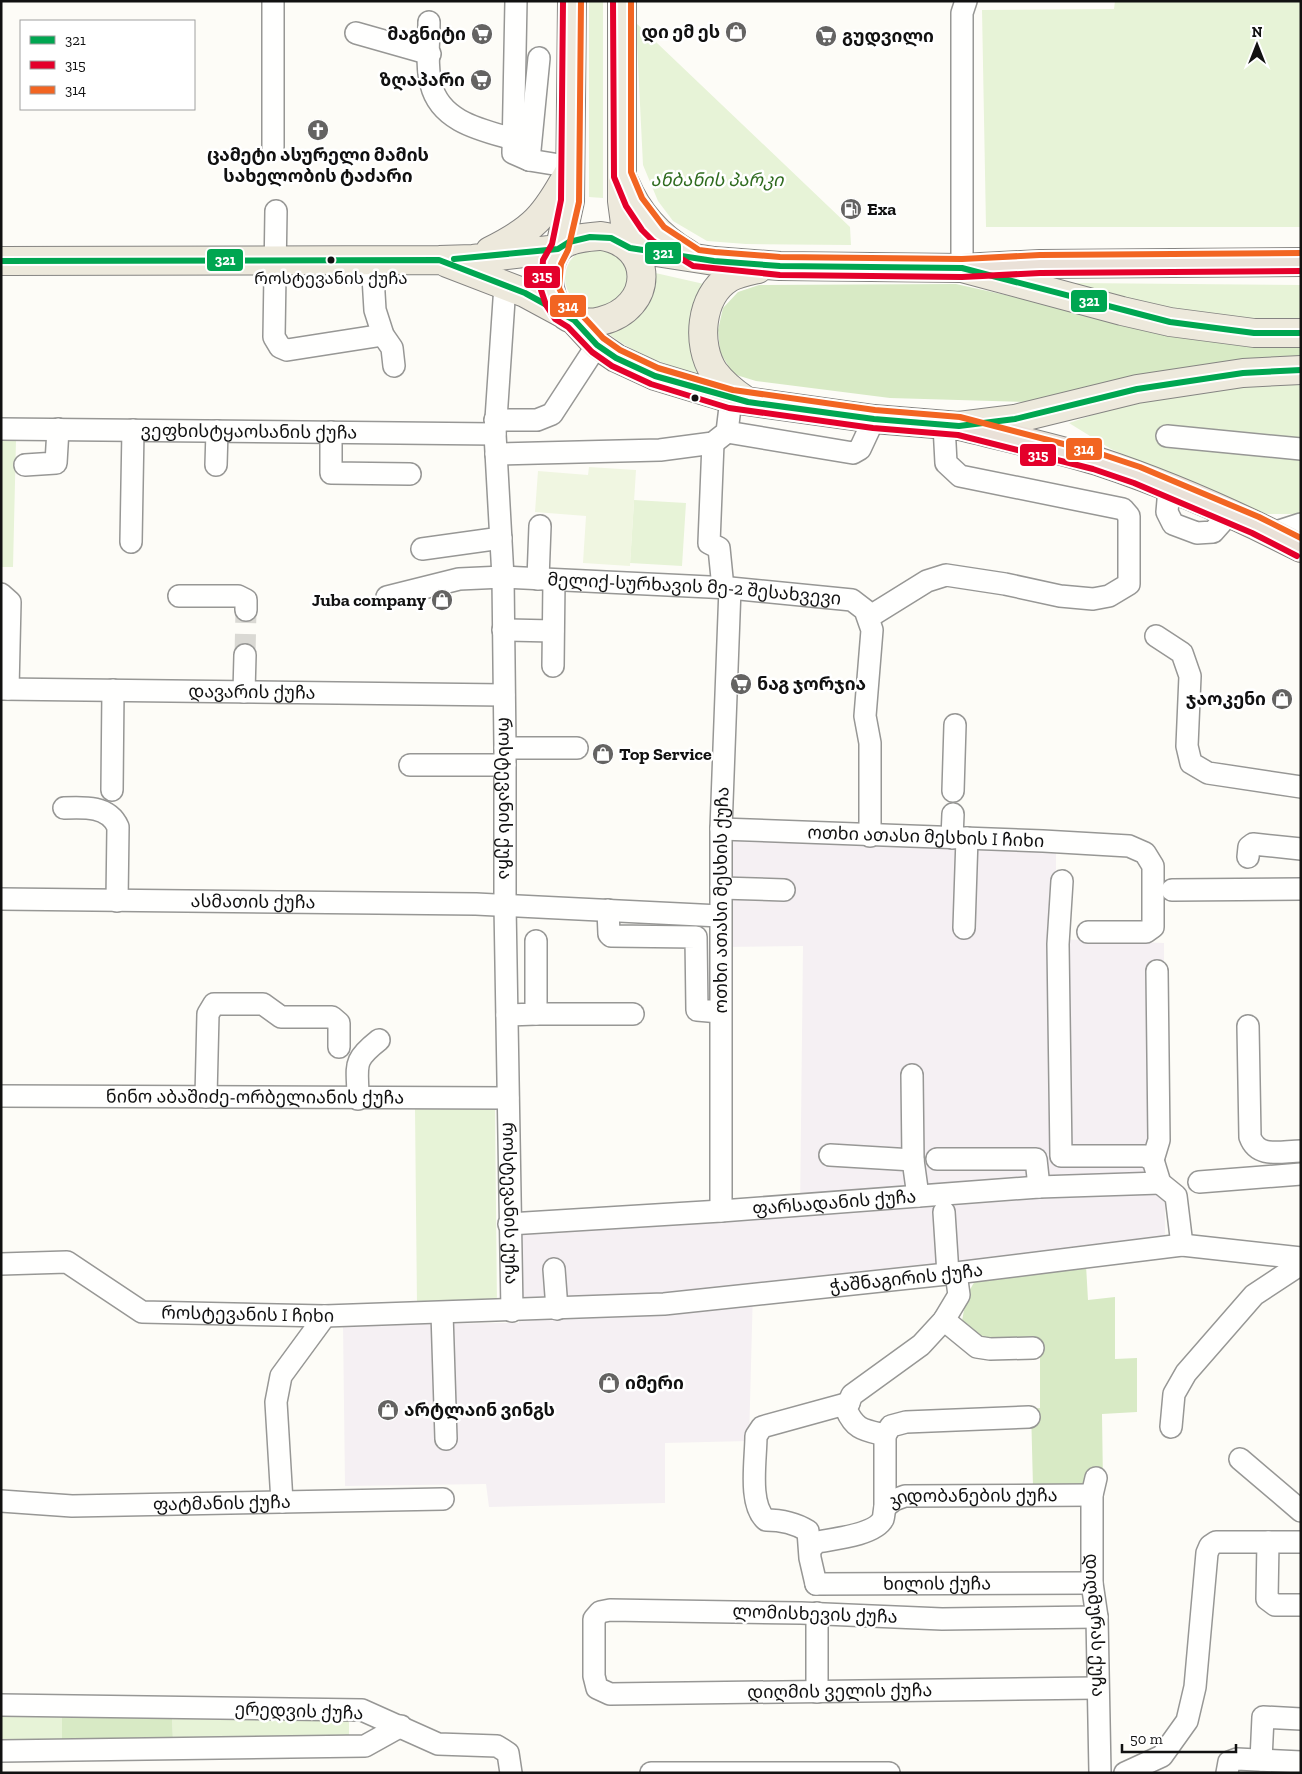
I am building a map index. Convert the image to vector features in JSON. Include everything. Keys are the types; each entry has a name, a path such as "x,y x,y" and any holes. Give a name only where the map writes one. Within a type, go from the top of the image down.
{"highway":[{"path":"962,268 1040,264 1301,262"},
{"path":"952,425 1096,461 1229,514 1301,548"}],"main road":[{"path":"572,1 572,167 570,200 559,248 552,262 550,289 554,302 568,317 597,345 616,358 655,376 739,400 874,419 952,425 1015,419 1137,390 1242,373 1301,370"},
{"path":"622,1 622,188 629,247"},
{"path":"473,259 515,239 538,221 553,201 572,167"},
{"path":"570,200 578,211 593,220 609,216 622,188"},
{"path":"622,188 628,191 649,224 673,245 696,258"},
{"path":"1,261 473,259 559,248 577,239 601,236 620,240 629,247 637,260 640,271 640,287 634,303 625,312 613,318 597,322 568,317 506,285 439,260"},
{"path":"629,247 696,258 780,266 962,268 1170,322 1254,333 1301,333"},
{"path":"739,400 714,371 707,357 704,344 704,318 716,291 730,278 757,269 780,266"}],"street":[{"path":"273,1 273,147"},
{"path":"516,1 519,151"},
{"path":"962,268 962,13 966,1"},
{"path":"429,22 431,84 444,108 463,124 519,151"},
{"path":"356,33 430,54"},
{"path":"519,151 539,58"},
{"path":"458,137 519,151 572,167"},
{"path":"276,211 274,337 280,347 287,350 383,334"},
{"path":"372,260 375,310 383,334 392,348 394,366"},
{"name":"როსტევანის ქუჩა","path":"506,285 496,436 503,577 506,757 505,905 512,1311"},
{"path":"496,436 552,414 597,345"},
{"path":"720,438 739,400"},
{"name":"ვეფხისტყაოსანის ქუჩა","path":"1,429 332,432 496,436 660,450 720,438 853,453 860,449 874,419"},
{"path":"870,836 870,743 864,716 872,630 869,617 927,582 946,575 1005,584 1060,596 1093,600 1110,596 1129,584 1129,516 1123,509 960,476 946,463 952,425"},
{"path":"25,465 56,463 58,430"},
{"path":"132,542 133,430"},
{"path":"216,465 217,431"},
{"path":"332,432 331,473 410,474"},
{"path":"1168,436 1301,449"},
{"name":"ოთხი ათასი მესხის ქუჩა","path":"720,438 709,544 719,548 726,588 720,916 721,1211"},
{"path":"1272,533 1301,524"},
{"path":"540,526 554,631 553,666"},
{"path":"422,548 501,538"},
{"name":"მელიქ-სურხავის მე-2 შესახვევი","path":"387,597 459,579 503,577 726,588 852,600 865,610 869,617"},
{"path":"1,594 10,602 5,689"},
{"path":"179,596 238,596 246,600 246,610"},
{"path":"503,630 554,631"},
{"path":"1156,636 1182,653 1190,676 1187,746 1191,763 1208,773 1301,787"},
{"path":"244,692 245,655"},
{"name":"დავარის ქუჩა","path":"5,689 504,695"},
{"path":"112,790 113,690"},
{"path":"953,791 955,725"},
{"path":"410,765 506,757 577,748"},
{"path":"64,808 102,810 114,817 118,827 117,901"},
{"path":"952,814 970,835 964,928"},
{"name":"ოთხი ათასი მესხის I ჩიხი","path":"721,829 870,836 970,835 1129,846 1145,853 1153,866 1153,927 1146,932 1088,932"},
{"path":"1248,857 1249,847 1253,844 1301,849"},
{"path":"1062,881 1058,944 1061,1156 1144,1156 1153,1160"},
{"path":"721,888 784,890"},
{"path":"1172,890 1301,889"},
{"name":"ასმათის ქუჩა","path":"1,899 505,905 720,916"},
{"path":"608,910 609,934 612,936 696,937 697,1010 720,1012"},
{"path":"536,941 536,1014"},
{"path":"1157,970 1159,1140 1153,1160 1160,1183 1176,1196 1182,1245"},
{"path":"206,1097 208,1014 214,1004 263,1004 281,1017 332,1017 339,1023 339,1047"},
{"path":"507,1015 633,1014"},
{"path":"1248,1026 1250,1137 1254,1147 1262,1152 1301,1151"},
{"path":"358,1099 358,1060 361,1054 379,1040"},
{"path":"912,1075 913,1160 918,1196"},
{"name":"ნინო აბაშიძე-ორბელიანის ქუჩა","path":"1,1096 358,1099 508,1098"},
{"path":"830,1155 913,1160"},
{"path":"937,1159 1036,1159 1039,1187"},
{"path":"1199,1182 1301,1174"},
{"name":"ფარსადანის ქუჩა","path":"509,1224 721,1211 1039,1187 1160,1183"},
{"path":"885,1435 863,1430 852,1423 846,1409 852,1395 921,1345 944,1320 959,1295 952,1274 944,1212"},
{"name":"ჭაშნაგირის ქუჩა","path":"512,1311 664,1304 952,1274 1182,1245 1301,1258"},
{"name":"როსტევანის I ჩიხი","path":"1,1264 67,1262 142,1312 325,1316 512,1311"},
{"path":"1172,1427 1174,1394 1186,1373 1254,1295 1301,1264"},
{"path":"554,1269 557,1309"},
{"path":"442,1313 446,1439"},
{"path":"282,1502 276,1402 281,1376 325,1316"},
{"path":"944,1320 977,1347 990,1350 1033,1348"},
{"path":"817,1692 809,1613 816,1584 810,1558 811,1548 808,1531 781,1520 766,1520 759,1514 755,1502 756,1436 762,1427 849,1403"},
{"path":"885,1507 885,1435 892,1426 906,1422 1029,1417"},
{"path":"1240,1459 1301,1511"},
{"name":"კიდობანების ქუჩა","path":"811,1548 817,1542 867,1532 877,1526 883,1519 885,1507 894,1500 905,1496 1094,1487"},
{"name":"დიღმურას ქუჩა","path":"1094,1487 1092,1583 1097,1617 1100,1773"},
{"name":"ფატმანის ქუჩა","path":"1,1501 72,1506 443,1499"},
{"path":"1125,1773 1163,1764 1187,1720 1195,1687 1207,1553 1210,1546 1216,1542 1301,1542"},
{"path":"1268,1542 1267,1600 1275,1605 1301,1605"},
{"name":"ხილის ქუჩა","path":"816,1584 1092,1583"},
{"name":"ლომისხევის ქუჩა","path":"594,1676 594,1619 600,1612 610,1610 809,1613 942,1619 1097,1617"},
{"name":"დიღმის ველის ქუჩა","path":"594,1676 597,1688 610,1694 1097,1688"},
{"name":"ერედვის ქუჩა","path":"1,1705 362,1710 401,1726"},
{"path":"1261,1760 1263,1718 1301,1719"},
{"path":"401,1726 438,1744 497,1746 508,1753 511,1773"},
{"name":"ერედვის ქუჩა","path":"1,1751 365,1746 401,1726"},
{"path":"1227,1773 1230,1762 1237,1759 1301,1762"},
{"path":"651,1773 889,1773"}],"shaded area":[{"path":"730,836 1056,849 1056,939 1164,943 1165,1240 753,1289 749,1441 665,1443 665,1503 489,1507 486,1484 345,1486 343,1324 519,1323 518,1232 800,1213 803,946 726,947"}],"green space":[{"path":"589,1 603,1 603,198 589,197"},
{"path":"1115,1 1301,1 1301,227 986,227 982,10 1114,9"},
{"name":"ანბანის პარკი","path":"636,23 850,227 851,245 746,244 707,241 673,221 658,201 643,165"},
{"path":"596,247 608,249 618,256 625,266 627,278 625,290 618,300 608,307 596,309 584,307 574,300 567,290 565,278 567,266 574,256 584,249"},
{"path":"651,272 704,284 695,309 691,329 691,338 699,375 639,352 606,332"},
{"path":"1076,283 1301,285 1301,324 1185,316 1076,287"},
{"path":"956,284 1137,324 1301,342 1301,360 1255,360 1177,369 1028,402 890,398 756,381 733,374 720,352 718,330 723,308 738,292 759,285"},
{"path":"1301,382 1301,514 1260,514 1111,449 1069,423 1122,405 1198,389"},
{"path":"1,440 16,440 13,567 1,567"},
{"path":"589,467 636,470 630,566 583,563 586,516 535,512 538,471 588,475"},
{"path":"634,500 686,503 682,566 630,563"},
{"path":"495,1108 497,1306 417,1306 415,1109"},
{"path":"1086,1265 1088,1300 1115,1297 1115,1359 1137,1358 1137,1412 1102,1414 1103,1485 1033,1487 1031,1409 1040,1408 1040,1339 985,1338 961,1327 966,1302 970,1289 977,1279"},
{"path":"1,1713 62,1714 62,1742 1,1742"},
{"path":"62,1714 172,1714 173,1742 62,1742"},
{"path":"172,1714 349,1717 349,1738 173,1742"}],"tunnel":[{"path":"245,655 246,610"}],"transit line":[{"name":"315","path":"563,1 561,200 552,244 543,260 541,290 546,305 555,319 568,327 592,352 612,366 651,384 729,408 873,428 958,435 1093,469 1134,483 1252,533 1297,556"},
{"name":"314","path":"581,1 579,202 568,250 561,264 559,288 568,306 580,313 603,338 620,350 658,368 733,390 875,410 960,417 1098,453 1140,467 1259,517 1301,538"},
{"name":"315","path":"613,1 614,177 626,206 642,230 653,241 693,266 780,275 962,277 1040,273 1301,271"},
{"name":"314","path":"631,1 631,172 642,198 664,227 699,250 780,257 962,259 1040,255 1301,253"},
{"name":"321","path":"454,259 558,249 569,242 590,237 611,238 630,248 714,261 780,266 962,268 1170,322 1254,333 1301,333"},
{"name":"321","path":"1,261 439,260 525,293 574,320 597,345 616,358 655,376 748,402 874,419 959,426 1015,419 1137,389 1243,373 1301,370"}],"place":[{"name":"დი ემ ეს","path":"736,32"},
{"name":"მაგნიტი","path":"482,34"},
{"name":"გუდვილი","path":"826,36"},
{"name":"ზღაპარი","path":"481,80"},
{"name":"ცამეტი ასურელი მამის სახელობის ტაძარი","path":"318,130"},
{"name":"Exa","path":"851,209"},
{"name":"როსტევანის ქუჩა","path":"331,260"},
{"name":"Juba company","path":"442,600"},
{"name":"ნაგ ჯორჯია","path":"741,684"},
{"name":"ჯაოკენი","path":"1282,699"},
{"name":"Top Service","path":"603,754"},
{"name":"იმერი","path":"609,1383"},
{"name":"არტლაინ ვინგს","path":"388,1410"}]}
